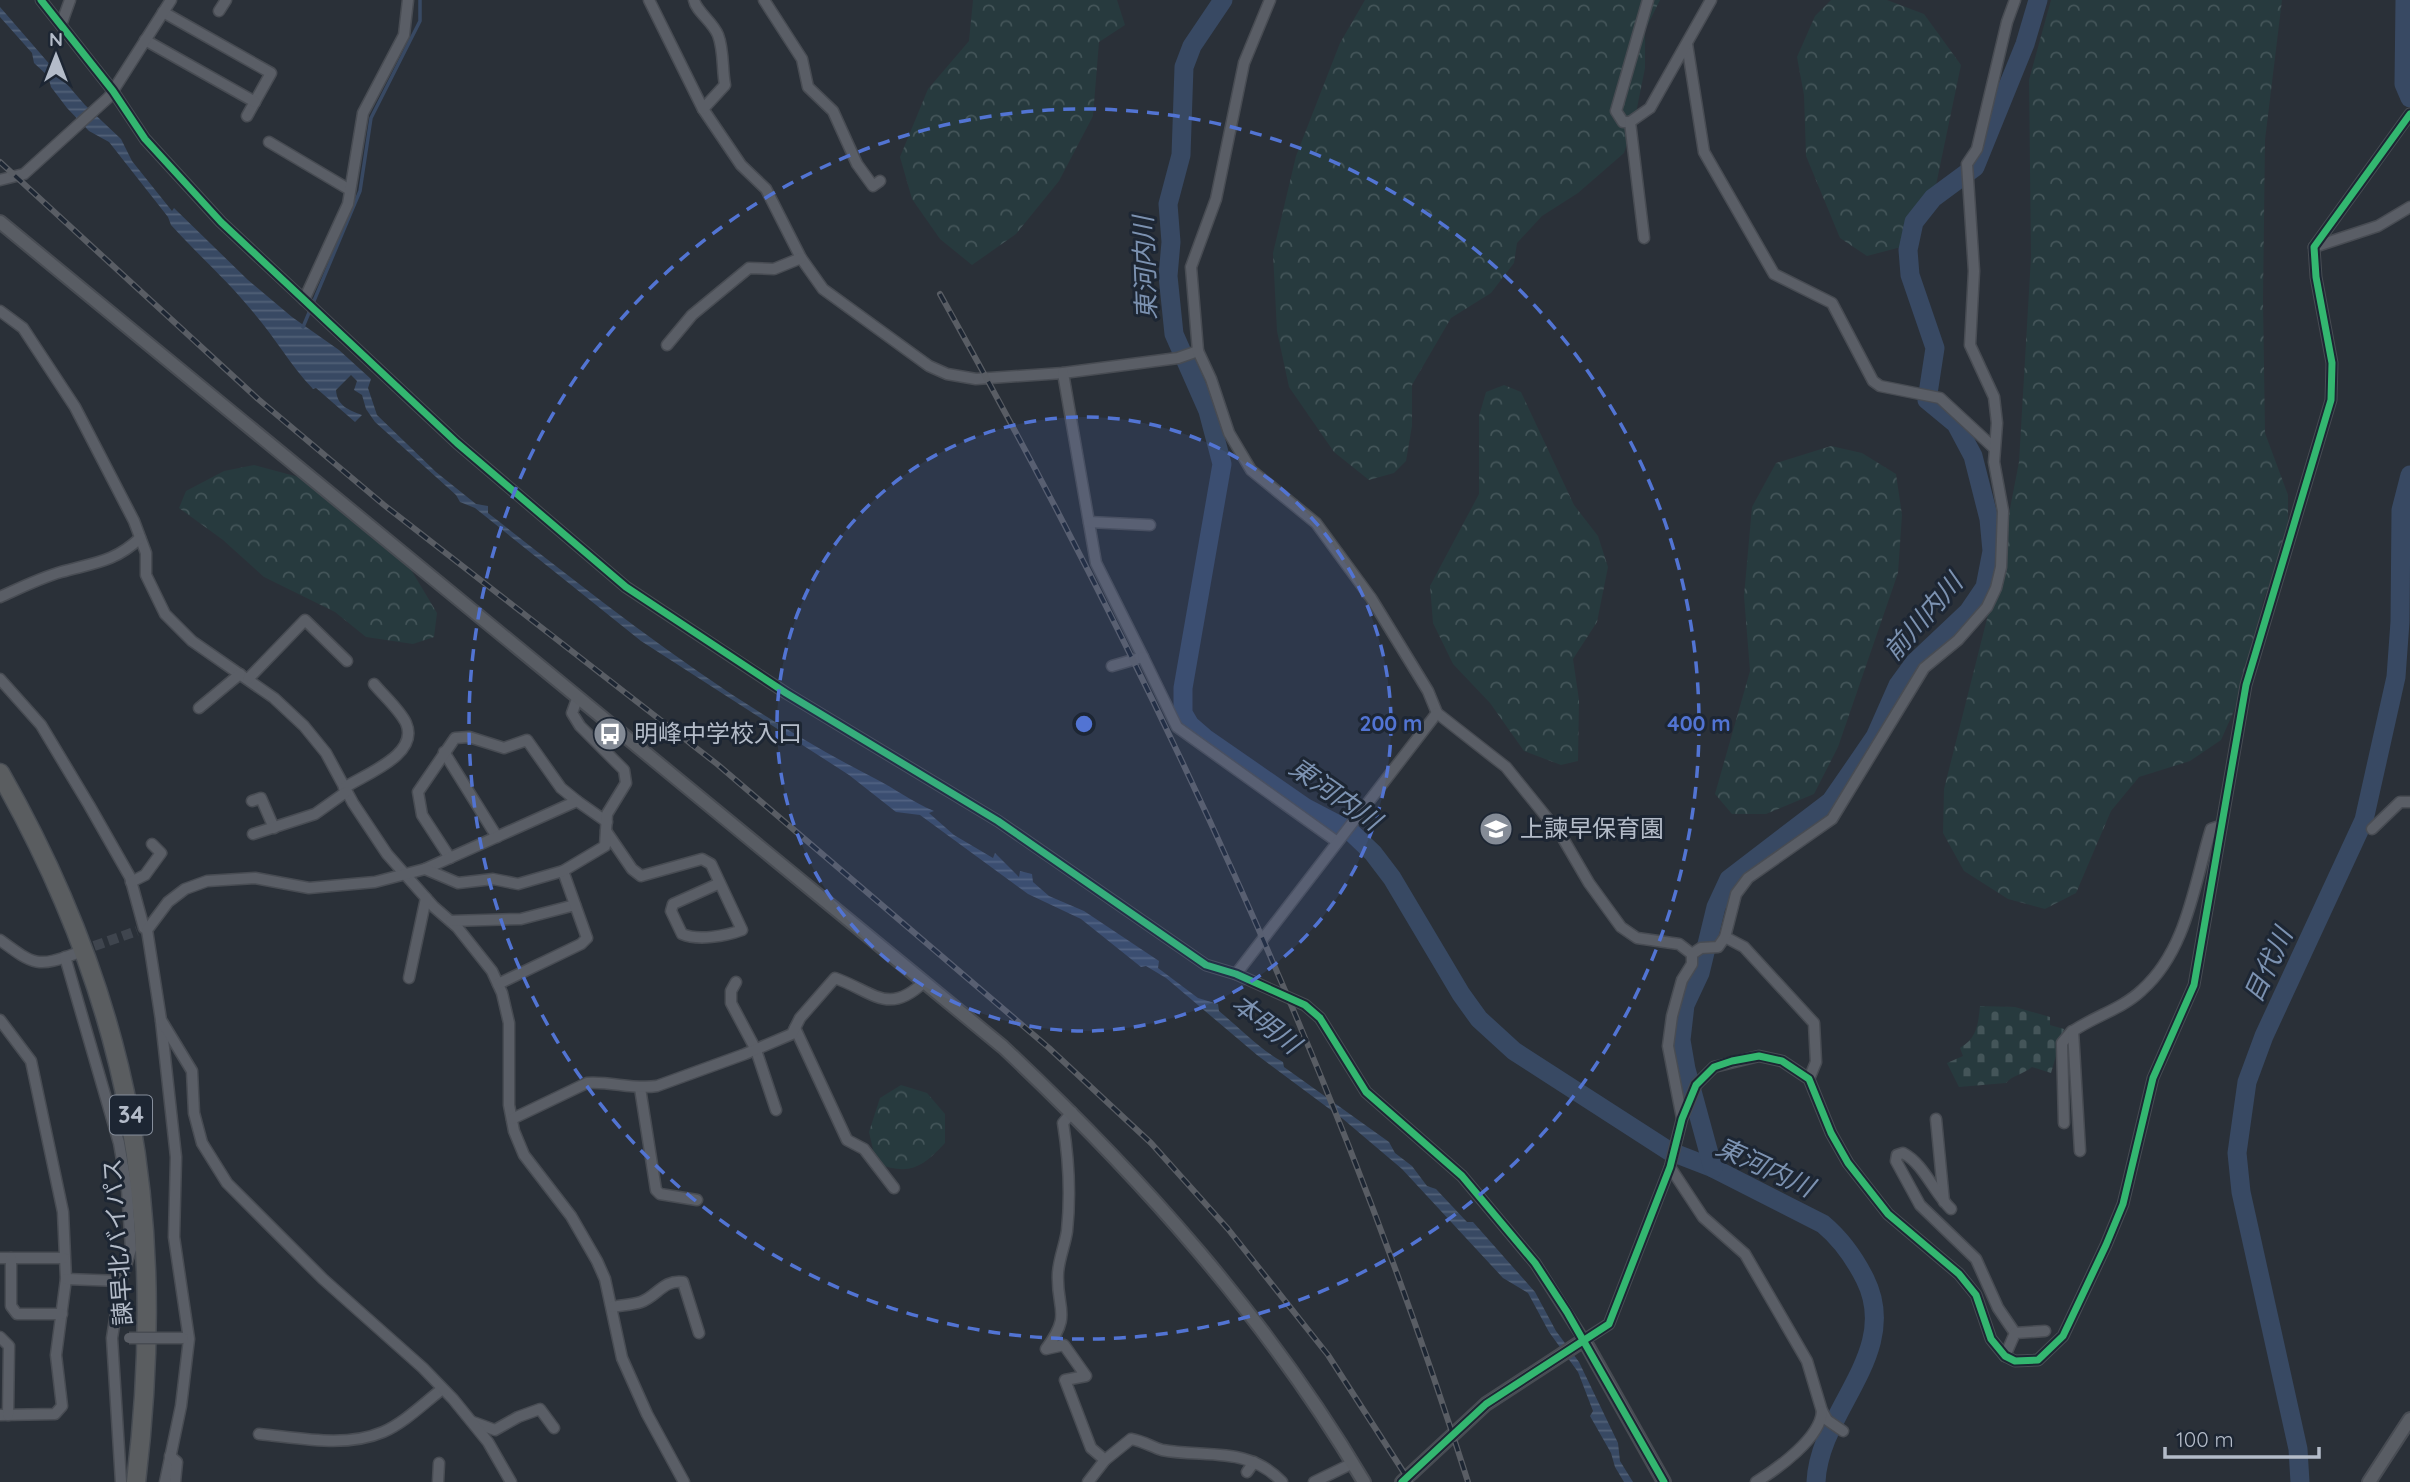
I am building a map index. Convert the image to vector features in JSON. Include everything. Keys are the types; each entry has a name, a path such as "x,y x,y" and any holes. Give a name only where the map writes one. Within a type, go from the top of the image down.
{"highway":[{"name":"諫早北バイパス","path":"0,773 45,856 70,911 115,1043 131,1115 141,1176 149,1328 145,1406 136,1482"}],"street":[{"path":"41,0 145,139 221,222 457,443 626,587 786,693 998,821 1206,965 1236,974 1305,1004 1320,1018 1366,1092 1462,1176 1535,1263 1664,1482"},
{"path":"61,25 70,0"},
{"path":"0,180 24,174 111,94 171,0"},
{"path":"219,11 226,0"},
{"path":"305,302 348,204 363,113 404,35 408,0"},
{"path":"649,0 703,109 741,164 766,189 802,258 823,289 929,366 976,379 1063,373 1178,358 1197,352"},
{"path":"694,0 694,5 709,18 720,38 725,85 703,109"},
{"path":"764,0 802,59 808,87 833,111 857,164 873,186 880,181"},
{"path":"1270,0 1244,63 1216,199 1191,267 1197,352 1229,433 1251,470 1316,523 1371,598 1428,691 1437,713 1506,767 1561,835 1589,883 1621,927 1637,938 1679,944 1697,951 1718,947 1725,937 1736,894 1748,878 1832,819 1924,668 1958,640 1987,607 2001,567 2003,511 1994,448 1997,423 1994,397 1970,345 1974,271 1967,164 1977,149 2007,22 2015,0"},
{"path":"1648,0 1616,111 1623,122 1630,122 1650,108 1711,0"},
{"path":"163,12 271,73 247,117"},
{"path":"145,40 255,102"},
{"path":"1686,44 1704,152 1774,274 1832,303 1873,381 1880,386 1940,398 1994,448"},
{"path":"1402,1482 1486,1404 1519,1380 1609,1324 1671,1164 1682,1119 1696,1085 1714,1067 1732,1061 1759,1056 1782,1061 1809,1079 1831,1133 1849,1163 1888,1214 1959,1274 1976,1295 1991,1339 2005,1356 2015,1361 2038,1360 2063,1336 2123,1204 2153,1078 2194,985 2203,950 2220,826 2246,685 2331,400 2332,363 2316,277 2314,247 2409,116"},
{"path":"1630,122 1644,238"},
{"path":"269,142 351,190"},
{"path":"2314,247 2378,226 2410,207"},
{"path":"0,222 1003,1047 1129,1169 1204,1255 1304,1387 1364,1482"},
{"path":"667,345 692,314 749,268 774,268 802,258"},
{"path":"0,311 23,328 61,383 141,538 146,553 146,575 165,614 191,641 244,676 304,726 326,753 345,790 387,854 480,954 498,984 509,1023 509,1105 524,1155 570,1216 597,1261 612,1307 622,1358 647,1414 684,1482"},
{"path":"1063,373 1096,563 1177,727 1339,837"},
{"path":"1089,522 1150,525"},
{"path":"0,597 40,579 95,565 128,550 141,538"},
{"path":"199,708 244,676 305,620 347,661"},
{"path":"1112,666 1143,657"},
{"path":"0,679 41,725 131,882 143,930 161,1020 176,1157 174,1237 186,1339 181,1406 165,1482"},
{"path":"253,834 315,814 403,751 409,741 406,723 374,684"},
{"path":"425,869 458,883 494,879 518,884 563,871 605,846 607,814 625,783 625,770 580,726 572,713 577,699"},
{"path":"1236,974 1437,713"},
{"path":"450,858 422,815 418,802 418,792 444,752 455,738 469,737 504,748 527,740 561,788 606,827 641,876 702,859 711,864 720,883 742,930 731,934 688,937 682,934 671,911 673,904 720,883"},
{"path":"444,752 497,837"},
{"path":"252,801 261,798 274,828"},
{"path":"143,930 168,902 185,889 207,881 255,878 309,888 406,876 577,801"},
{"path":"2372,830 2400,802 2410,802"},
{"path":"2064,1123 2062,1043 2073,1031 2141,992 2160,973 2186,917 2211,829 2220,826"},
{"path":"131,882 145,875 161,853 152,844"},
{"path":"498,984 581,944 587,938 563,871"},
{"path":"409,978 426,898"},
{"path":"451,921 521,919 575,905"},
{"path":"1725,937 1744,947 1814,1023 1816,1062 1809,1079"},
{"path":"0,940 32,961 45,964 77,953"},
{"path":"1682,1119 1668,1046 1682,980 1697,951"},
{"path":"65,957 119,1143 131,1249 121,1281 112,1338 121,1482"},
{"path":"512,1119 587,1083 601,1082 640,1088 657,1086 756,1050 792,1034 835,978 867,993 896,1001 909,996 924,982"},
{"path":"736,982 731,990 731,1003 756,1050 776,1110"},
{"path":"0,1020 25,1050 36,1079 63,1212 66,1279 56,1355 62,1406 55,1414 5,1415 9,1346 0,1337"},
{"path":"161,1020 192,1071 194,1114 202,1143 227,1183 323,1279 423,1368 472,1422 511,1482"},
{"path":"795,1028 847,1140 864,1149 894,1188"},
{"path":"2073,1031 2080,1151"},
{"path":"640,1088 656,1190 660,1194 697,1200"},
{"path":"1072,1112 1063,1123 1071,1184 1067,1232 1057,1277 1062,1297 1061,1329 1046,1349 1064,1345 1086,1377 1065,1380 1091,1448 1105,1460"},
{"path":"1936,1119 1948,1206 1912,1158 1903,1153 1896,1155 1896,1161 1920,1205 1976,1259 1998,1308 2015,1333"},
{"path":"1671,1164 1703,1217 1745,1254 1807,1361 1825,1416 1843,1431"},
{"path":"62,1314 17,1314 11,1306 5,1258 64,1258"},
{"path":"66,1279 121,1281"},
{"path":"612,1307 644,1302 656,1290 677,1281 683,1282 699,1333"},
{"path":"2015,1333 2045,1331"},
{"path":"2005,1356 2015,1333"},
{"path":"112,1338 186,1339"},
{"path":"259,1434 342,1441 360,1439 384,1431 441,1390"},
{"path":"472,1422 495,1430 518,1416 541,1409 554,1428"},
{"path":"1756,1482 1783,1465 1803,1445 1825,1416"},
{"path":"2369,1482 2410,1419"},
{"path":"1088,1482 1105,1460 1131,1439 1147,1441 1160,1449 1241,1456 1282,1482"},
{"path":"170,1456 177,1462 175,1482"},
{"path":"1215,1459 1241,1456"},
{"path":"438,1482 439,1462"},
{"path":"1247,1472 1254,1462"},
{"path":"1314,1482 1353,1462"}],"green space":[{"path":"973,0 1117,0 1125,25 1099,42 1093,116 1059,181 1016,234 972,265 940,239 912,199 900,157 928,89 969,41"},
{"path":"1365,0 1660,0 1645,30 1645,68 1634,123 1624,153 1578,193 1542,216 1517,243 1514,263 1491,293 1451,318 1412,385 1412,426 1406,461 1394,473 1369,480 1334,452 1289,387 1277,331 1273,253 1296,156 1340,43"},
{"path":"1831,0 1887,0 1924,14 1961,65 1936,185 1905,246 1867,256 1840,238 1806,156 1804,95 1797,57 1815,16"},
{"path":"2051,0 2282,0 2265,140 2263,300 2265,433 2288,495 2288,536 2263,601 2245,686 2221,740 2190,761 2139,777 2111,811 2076,893 2045,909 2008,899 1964,871 1943,833 1944,789 1994,591 2019,462 2031,257 2029,80"},
{"path":"1504,385 1521,392 1574,505 1598,536 1608,567 1597,622 1573,659 1579,700 1578,761 1561,765 1524,751 1490,703 1453,664 1433,623 1430,586 1479,494 1479,416 1486,392"},
{"path":"1831,446 1862,453 1896,474 1902,515 1898,573 1838,747 1814,794 1766,814 1732,814 1715,794 1750,671 1744,596 1752,507 1776,463"},
{"path":"254,465 306,479 404,558 437,613 434,637 413,644 366,637 335,612 264,577 223,540 179,508 186,491 224,471"},
{"path":"1980,1006 2015,1007 2050,1017 2050,1025 2064,1029 2051,1073 2032,1067 2006,1083 1959,1087 1947,1063 1963,1056 1960,1048 1973,1035"},
{"path":"901,1085 927,1093 945,1114 945,1143 922,1164 906,1169 876,1163 869,1132 880,1098"}],"water":[{"path":"0,7 85,105 121,139 132,161 172,211 174,208 248,280 292,317 339,350 371,379 368,388 377,415 436,472 476,504 488,506 488,513 534,549 723,688 822,750 934,811 929,813 954,835 993,858 995,853 1019,877 1020,871 1032,874 1033,882 1049,896 1084,911 1159,961 1158,968 1198,998 1218,1004 1219,1011 1258,1045 1283,1062 1284,1067 1389,1142 1395,1153 1412,1166 1427,1186 1436,1189 1467,1222 1473,1222 1535,1292 1556,1331 1579,1362 1618,1443 1620,1461 1633,1482 1624,1482 1615,1467 1611,1453 1590,1416 1593,1411 1578,1372 1549,1332 1528,1293 1503,1278 1402,1169 1343,1119 1257,1055 1166,978 1146,966 1141,967 1081,919 1028,894 920,815 896,812 849,775 641,641 475,508 460,502 456,495 375,422 366,409 362,395 354,390 357,381 351,375 336,390 341,404 362,415 355,422 316,388 313,389 243,301 171,225 168,217 109,142 89,131 67,108 51,87 48,76 34,63 32,53 0,17"}],"waterway":[{"path":"303,327 360,191 371,118 420,21 420,0"},
{"name":"東河内川","path":"1223,0 1192,46 1184,67 1181,155 1168,204 1171,242 1168,276 1174,334 1208,411 1222,464 1183,688 1183,713 1190,725 1205,738 1306,808 1350,831 1373,853 1392,878 1461,994 1479,1019 1514,1051 1669,1151 1713,1168 1823,1224 1842,1243 1865,1279 1874,1306 1873,1332 1867,1357 1830,1430 1820,1456 1816,1482"},
{"name":"前川内川","path":"1713,1168 1686,1069 1681,1040 1685,1005 1700,973 1716,907 1729,879 1831,801 1875,737 1898,685 1914,663 1968,612 1985,587 1992,551 1989,519 1973,456 1956,424 1927,400 1935,348 1910,275 1908,250 1914,222 1933,198 1975,167 2025,44 2038,0"},
{"name":"目代川","path":"2405,0 2404,84 2410,98"},
{"name":"目代川","path":"2300,1482 2298,1449 2241,1192 2237,1153 2247,1082 2264,1036 2364,820 2396,677 2400,622 2401,510 2410,475"}],"tunnel":[{"path":"80,951 137,931"}],"railway":[{"path":"0,162 258,399 384,505 717,764 1049,1048 1151,1143 1228,1229 1328,1355 1410,1482"},
{"path":"940,294 1094,581 1166,727 1234,875 1299,1024 1360,1175 1468,1482"}],"cycle path":[{"path":"41,0 113,91 145,139 221,222 457,443 626,587 786,693 998,821 1206,965 1236,974 1305,1005 1320,1018 1366,1092 1462,1176 1535,1263 1567,1312 1664,1482"},
{"path":"1402,1482 1486,1404 1609,1324 1670,1167 1682,1119 1696,1085 1714,1067 1732,1061 1759,1056 1782,1061 1809,1079 1831,1133 1848,1163 1888,1214 1959,1274 1976,1295 1991,1339 2005,1356 2015,1361 2038,1360 2063,1336 2123,1204 2153,1078 2194,985 2246,685 2331,400 2332,363 2316,277 2314,247 2410,114"}],"place":[{"name":"明峰中学校入口","path":"610,734"},
{"name":"上諫早保育園","path":"1496,829"}],"water label":[{"name":"本明川","path":"1266,1024"}]}
